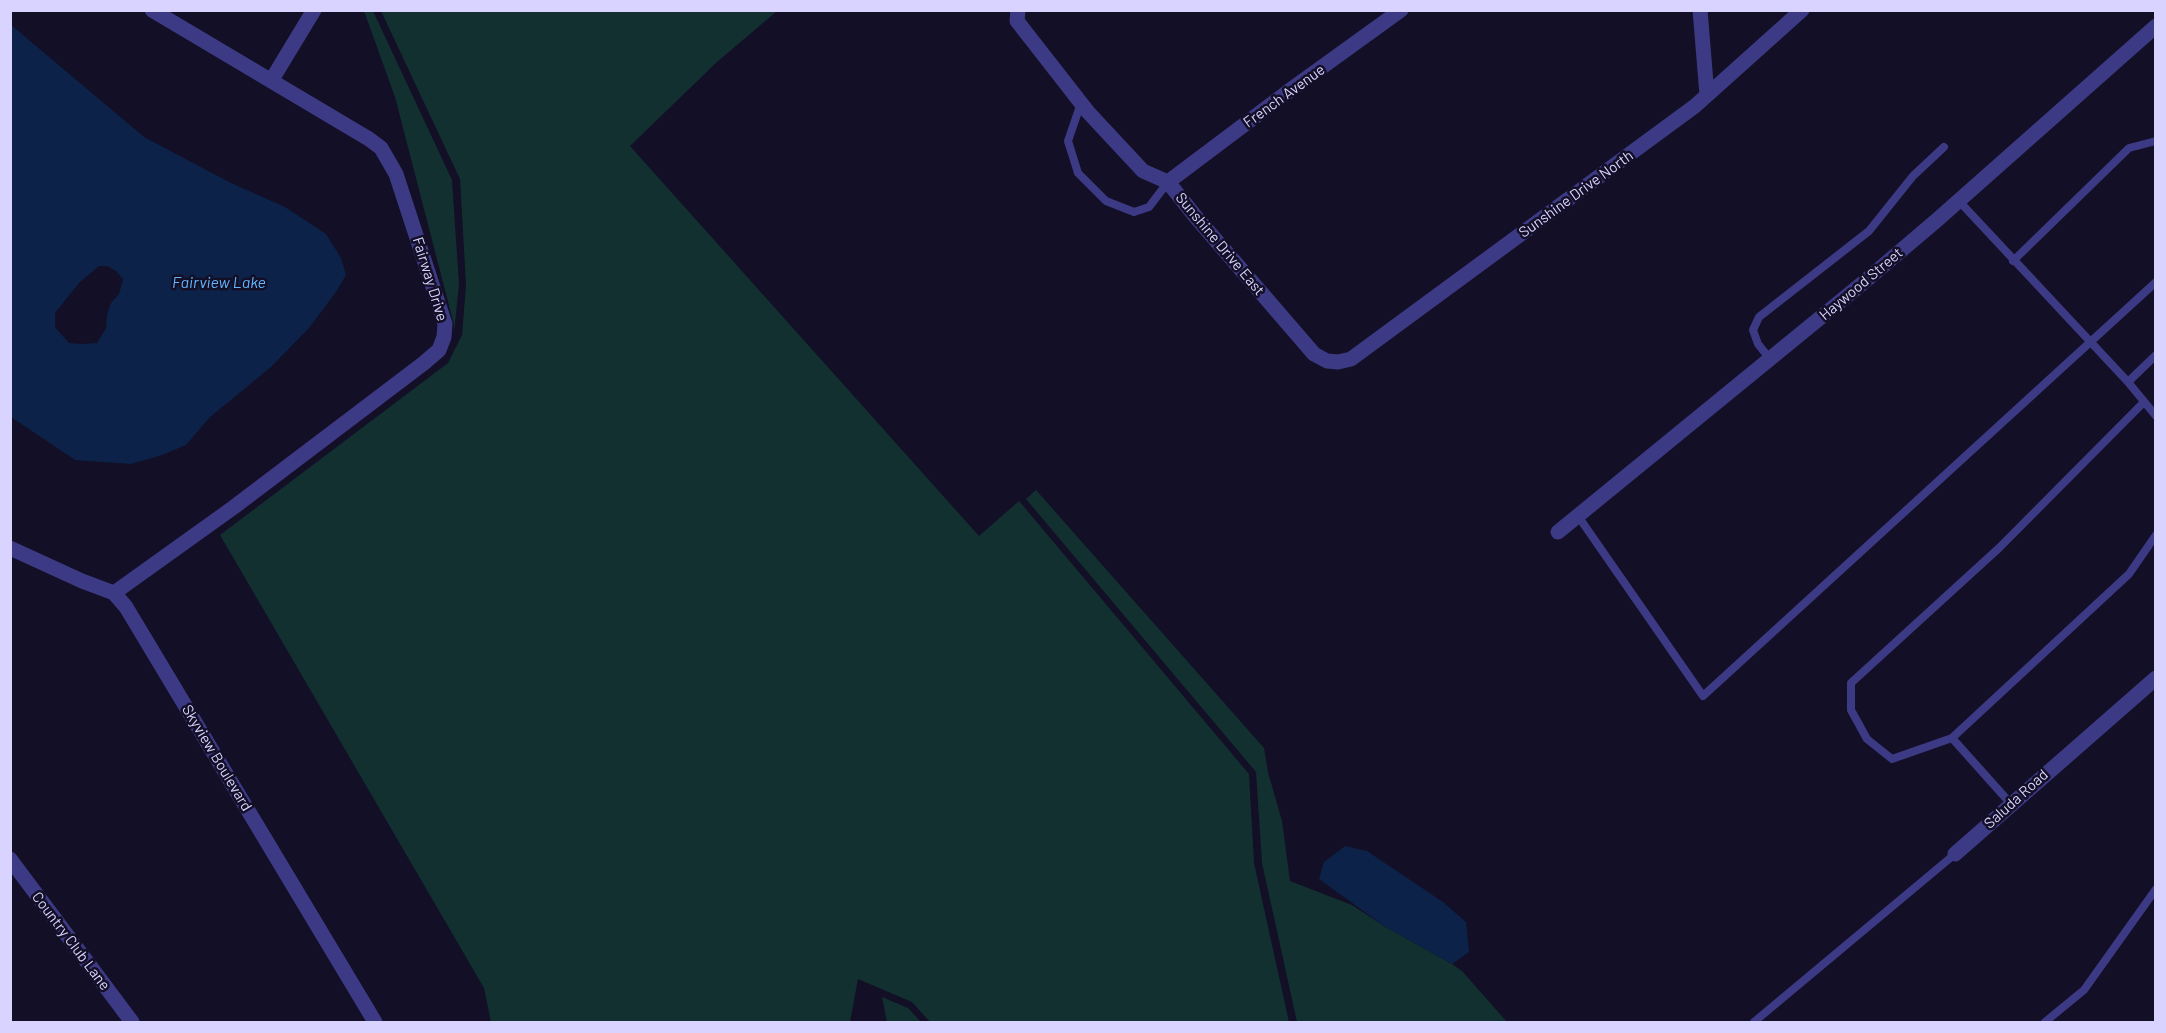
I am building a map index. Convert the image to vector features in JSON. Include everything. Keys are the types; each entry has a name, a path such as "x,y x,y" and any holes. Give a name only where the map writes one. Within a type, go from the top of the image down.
{"street":[{"path":"271,81 314,10"},
{"name":"Sunshine Drive East","path":"1018,10 1017,21 1081,103 1143,171 1168,182 1314,354 1327,361 1338,362"},
{"name":"French Avenue","path":"1168,182 1401,10"},
{"path":"1700,10 1707,95"},
{"name":"Sunshine Drive North","path":"1338,362 1351,359 1548,216 1707,95 1802,10"},
{"name":"Fairway Drive","path":"114,593 234,507 424,363 439,350 444,337 445,324 396,174 381,148 153,11"},
{"name":"Haywood Street","path":"1558,532 1864,282 2156,26"},
{"path":"10,548 114,593"},
{"name":"Skyview Boulevard","path":"114,593 126,607 375,1023"},
{"name":"Saluda Road","path":"1955,854 2154,683"},
{"name":"Country Club Lane","path":"10,859 132,1023"}],"lane":[{"path":"1081,103 1068,141 1078,173 1106,201 1134,212 1141,210 1149,207 1168,182"},
{"path":"2013,261 2129,148 2156,141"},
{"path":"1770,359 1758,344 1753,330 1759,317 1869,231 1913,176 1944,147"},
{"path":"1958,200 2156,416"},
{"path":"1578,516 1703,696 2156,282"},
{"path":"2127,382 2156,355"},
{"path":"2144,402 1999,548 1851,683 1851,710 1867,739 1892,759 1952,738 2129,574 2156,535"},
{"path":"1952,738 2011,804"},
{"name":"Saluda Road","path":"1754,1023 1955,854"},
{"path":"2045,1023 2084,990 2156,889"}],"green space":[{"path":"364,11 373,11 452,180 459,284 454,333 454,325 395,97"},
{"path":"381,11 777,11 717,62 630,146 979,536 1019,501 1249,774 1254,863 1289,1022 930,1022 912,1002 858,979 850,1022 491,1022 484,988 220,535 448,363 462,335 466,285 460,179"},
{"path":"1036,490 1264,748 1268,772 1282,821 1290,881 1352,905 1384,926 1452,964 1462,971 1507,1022 1297,1022 1262,863 1256,772 1026,499"},
{"path":"882,997 908,1008 921,1022 887,1022"}],"water":[{"name":"Fairview Lake","path":"10,24 144,137 231,183 285,207 326,234 341,258 346,275 309,328 271,367 210,417 186,445 131,464 75,460 11,417","holes":["99,266 107,266 123,279 119,294 111,303 106,328 97,343 69,343 55,327 55,313 79,283"]},
{"path":"1345,846 1367,851 1443,902 1466,922 1469,952 1452,964 1384,926 1319,879 1324,862"}]}
